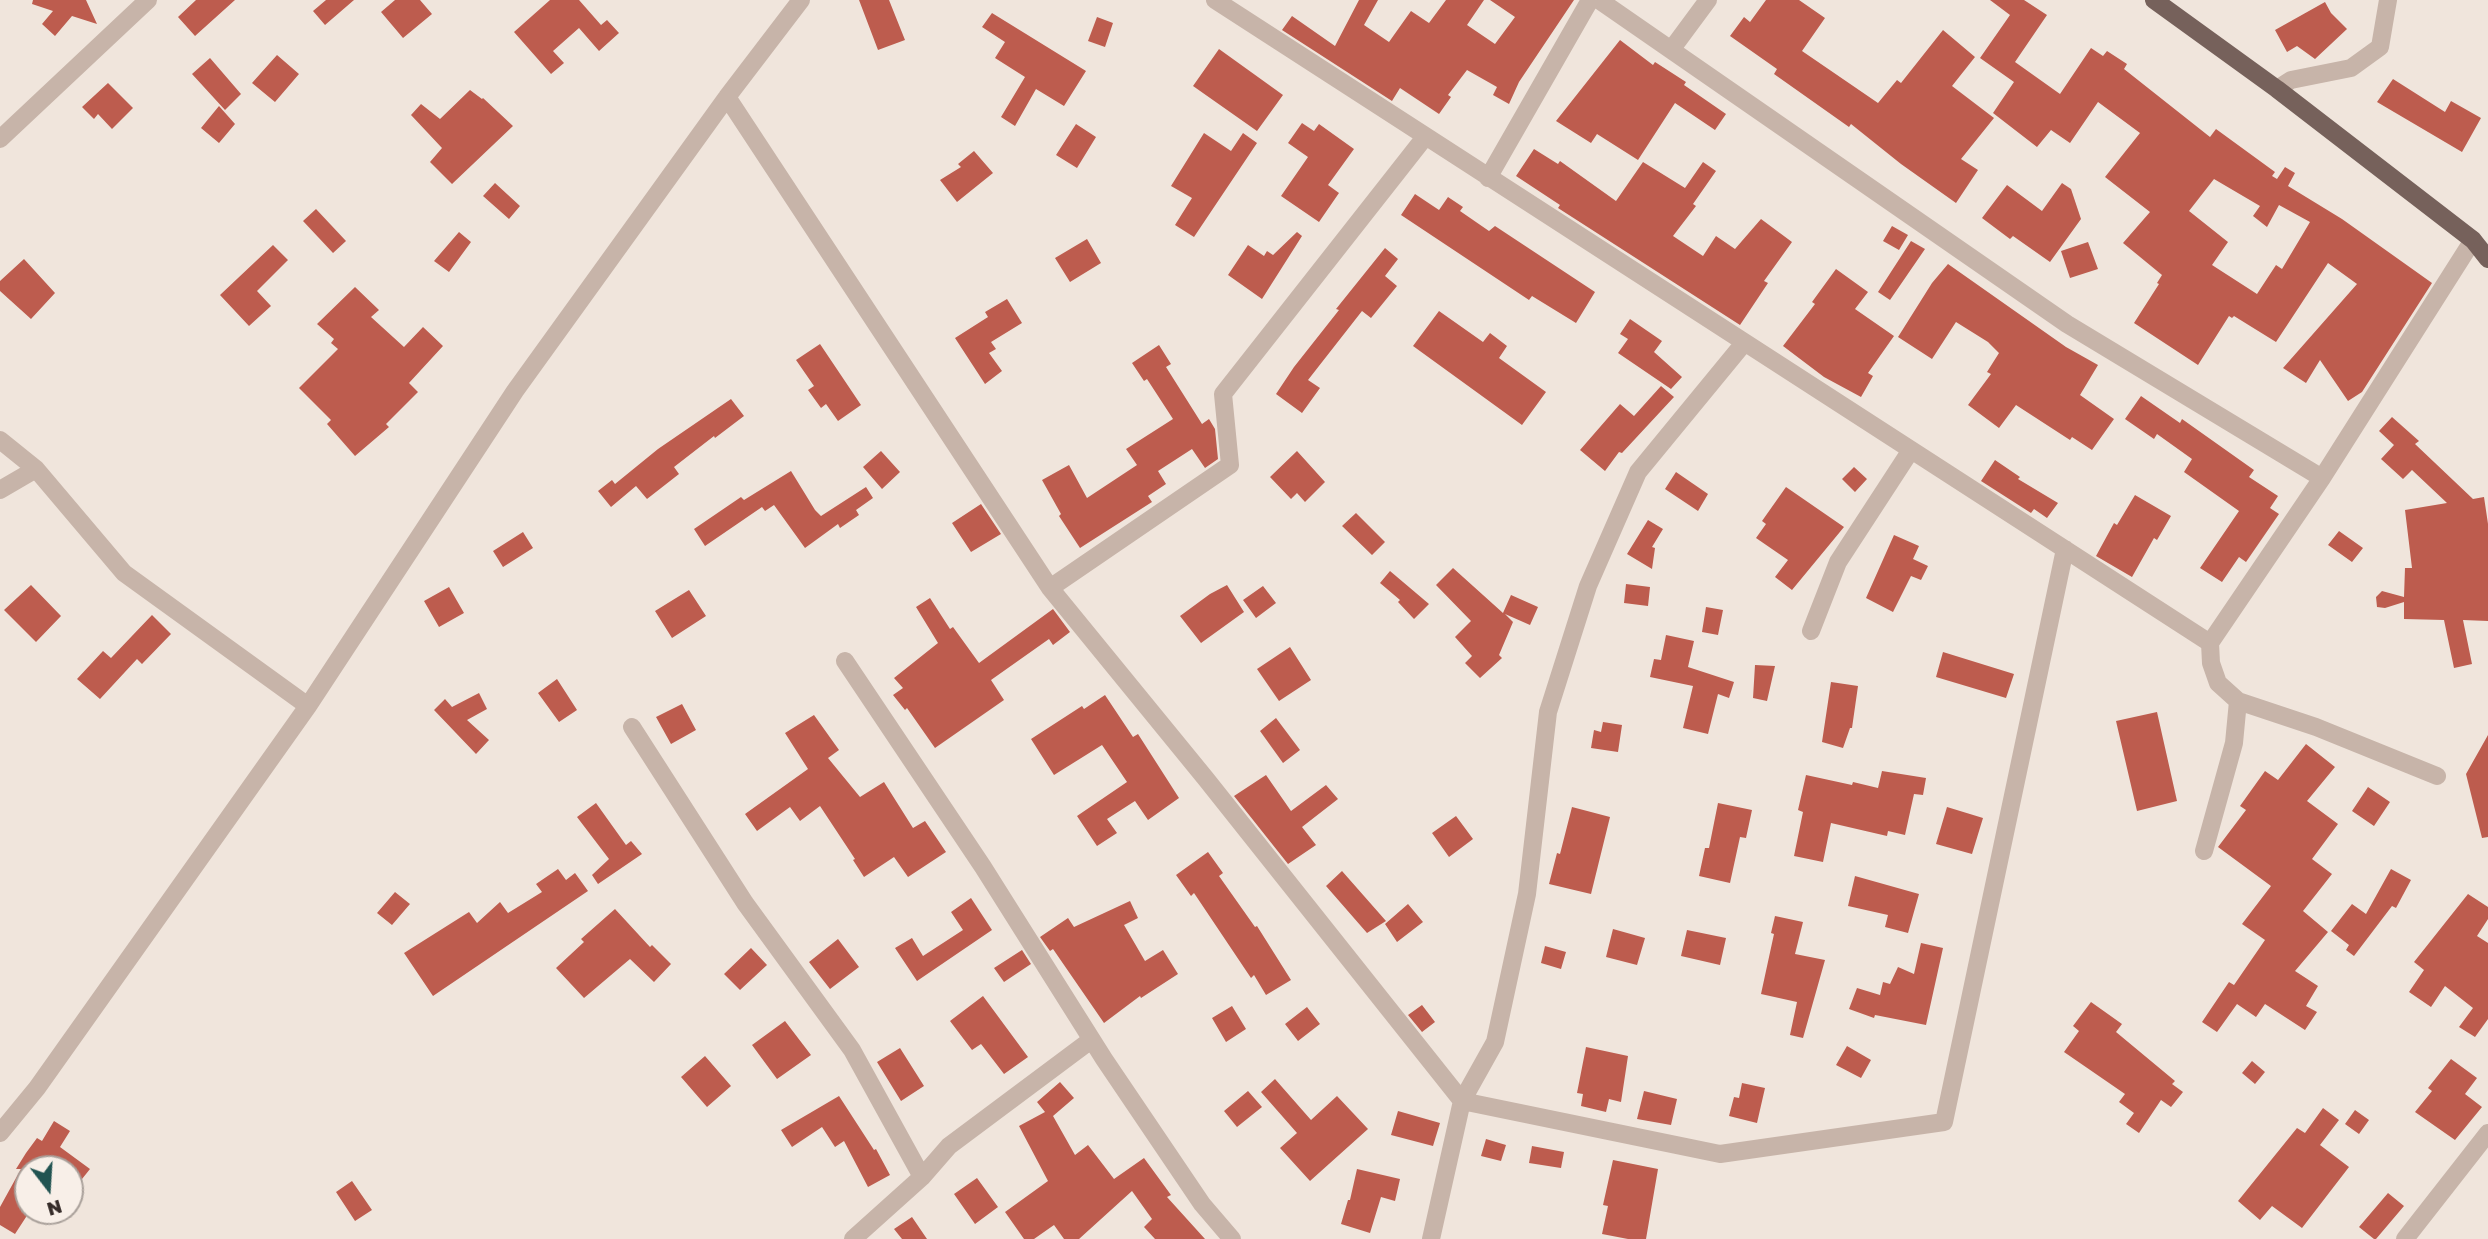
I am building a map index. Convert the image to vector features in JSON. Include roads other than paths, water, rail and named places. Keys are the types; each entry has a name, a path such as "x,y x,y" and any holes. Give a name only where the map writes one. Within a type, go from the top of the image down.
{"main road":[{"path":"2154,0 2277,89 2473,240 2488,259"}],"street":[{"path":"0,139 148,0"},
{"path":"1215,0 2210,643"},
{"path":"1488,178 1590,0"},
{"path":"1599,0 2067,324 2322,478"},
{"path":"1671,50 1708,0"},
{"path":"2277,89 2291,80 2351,68 2380,47 2388,0"},
{"path":"0,1133 37,1088 308,705 515,391 792,3"},
{"path":"727,97 1050,588 1462,1101 1720,1154 1944,1122 2065,549"},
{"path":"1050,588 1230,465 1223,394 1425,137"},
{"path":"2437,776 2316,727 2238,701 2218,684 2211,663 2210,643 2322,478 2473,240"},
{"path":"1431,1239 1462,1101 1495,1042 1527,894 1548,712 1588,586 1638,472 1744,343"},
{"path":"0,440 36,469 124,573 308,705"},
{"path":"1811,631 1838,562 1911,450"},
{"path":"0,490 36,469"},
{"path":"845,661 983,867 1091,1040 1202,1204 1232,1239"},
{"path":"2204,851 2234,743 2238,701"},
{"path":"632,727 746,903 852,1050 922,1177"},
{"path":"853,1239 922,1177 949,1146 1091,1040"},
{"path":"2404,1239 2488,1133"}]}
